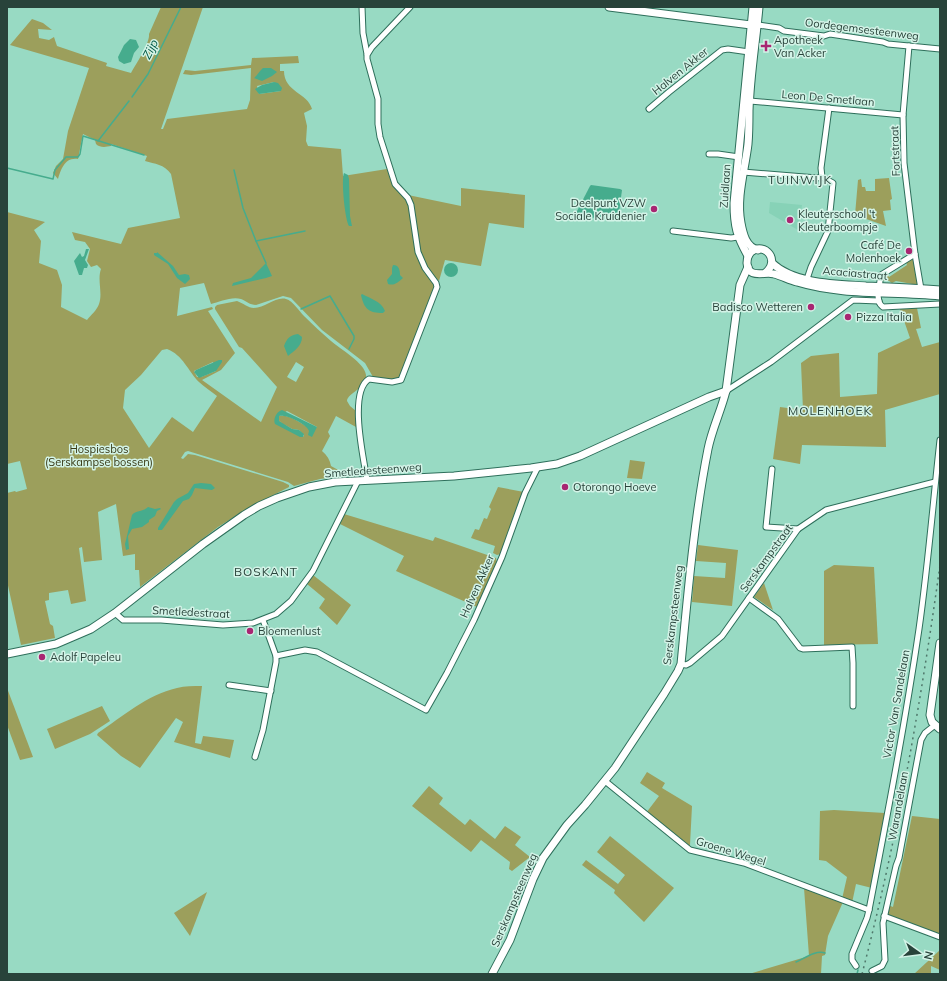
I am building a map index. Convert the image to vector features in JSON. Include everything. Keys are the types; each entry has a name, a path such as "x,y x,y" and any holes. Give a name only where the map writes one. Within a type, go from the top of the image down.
{"street":[{"path":"362,7 363,33 368,63 378,99 378,124 382,144 396,184 408,198 411,205 418,252 425,268 436,283 437,287 401,380 392,382 369,379 365,382 358,408 358,419 367,480"},
{"path":"367,56 372,48 410,7"},
{"name":"Oordegemsesteenweg","path":"609,7 778,28 784,31 824,36 830,34 888,44 940,49"},
{"name":"Zuidlaan","path":"748,256 738,238 734,214 742,115 749,52 754,25 753,7"},
{"name":"Zuidlaan","path":"758,9 753,27 752,55 754,61 748,136 740,206 741,223 747,242 750,246 758,250"},
{"name":"Fortstraat","path":"909,46 903,115 904,163 921,292"},
{"name":"Halven Akker","path":"649,110 669,92 722,50 728,49 749,52"},
{"name":"Leon De Smetlaan","path":"750,101 903,115"},
{"path":"822,177 821,168 828,108"},
{"name":"Zuidlaan","path":"742,115 744,120 742,135 744,137 748,136"},
{"path":"709,154 738,157"},
{"path":"743,172 817,178 822,177 833,183 828,231 811,266 807,279"},
{"path":"673,231 738,238"},
{"path":"726,391 740,285 748,267 748,256 751,252 758,250"},
{"name":"Acaciastraat","path":"758,250 767,252 772,259 772,263 784,272 807,279 879,290"},
{"path":"879,290 881,275 915,254"},
{"path":"765,273 771,267 772,263"},
{"path":"740,293 747,280 754,273 748,267"},
{"name":"Acaciastraat","path":"754,273 759,275 765,273 774,274 811,286 854,291 879,290 921,292 940,290"},
{"name":"Acaciastraat","path":"878,301 879,290"},
{"path":"853,300 854,291"},
{"name":"Acaciastraat","path":"921,292 940,296"},
{"path":"726,391 771,362 853,300 878,301 883,307 940,304"},
{"name":"Smetledesteenweg","path":"7,654 56,644 91,629 115,613 203,544 259,506 309,486 335,482 454,476 538,467 565,462 709,397 726,391"},
{"name":"Serskampsteenweg","path":"492,974 510,940 533,879 543,858 567,825 605,781 628,749 664,694 681,664 694,536 700,495 709,445 726,391"},
{"name":"Victor Van Sandelaan","path":"856,966 852,960 852,954 870,910 902,735 919,630 929,558 940,440"},
{"name":"Halven Akker","path":"276,656 305,650 317,652 426,710 474,620 502,557 525,493 538,467"},
{"path":"772,469 766,527 798,529"},
{"name":"Smetledestraat","path":"115,613 123,620 161,620 223,625 254,623 276,614 296,595 312,571 358,481"},
{"name":"Serskampstraat","path":"681,664 686,665 690,663 722,636 798,529 826,510 936,482"},
{"path":"749,598 778,619 800,648 852,647 853,706"},
{"path":"255,757 263,730 276,656 263,620"},
{"name":"Warandelaan","path":"872,971 882,966 885,960 883,927 884,916 899,858 921,740 925,733 937,727 930,718 930,712 940,643"},
{"path":"229,685 271,691"},
{"name":"Groene Wegel","path":"605,781 690,850 744,863 870,910"},
{"path":"884,916 940,937"}],"shaded area":[{"path":"130,39 136,40 139,47 134,53 131,62 124,64 119,61 118,57 124,45"},
{"path":"263,68 271,68 277,72 262,81 254,78"},
{"path":"274,82 278,83 282,88 281,91 259,94 255,89 262,85"},
{"path":"344,173 348,175 349,179 350,216 352,226 349,226 345,208 343,191"},
{"path":"591,185 622,190 618,220 575,215"},
{"name":"Kleuterschool 't Kleuterboompje","path":"770,202 802,205 798,230 769,213"},
{"path":"86,249 89,249 85,260 88,265 87,268 84,268 82,275 79,275 74,261 80,253 82,257 84,256"},
{"path":"157,252 173,266 179,275 189,275 190,279 185,284 177,278 168,264 154,255 154,253"},
{"path":"266,263 272,276 232,286 233,283 251,278"},
{"path":"448,263 454,263 458,267 458,273 454,277 448,277 444,273 444,267"},
{"path":"393,265 398,267 400,275 403,278 395,284 388,284 387,280 392,274"},
{"path":"362,294 381,305 385,311 383,313 378,313 368,309 364,304"},
{"path":"298,334 302,337 301,343 288,356 284,346 285,343 291,336"},
{"path":"222,360 222,362 216,371 199,378 194,372 196,370"},
{"path":"282,410 317,427 312,437 308,435 309,431 304,425 291,418 279,416 279,421 292,429 299,430 304,434 303,437 300,437 275,424 274,420 278,412"},
{"path":"194,484 211,484 215,488 212,490 195,488 189,499 183,501 162,530 158,530 174,502 188,493"},
{"path":"148,507 161,509 157,511 155,516 142,527 132,529 128,536 129,549 126,550 125,544 132,515 135,512 144,510"}],"green space":[{"name":"Hospiesbos (Serskampse bossen)","path":"161,7 203,7 161,129 163,129 167,119 247,109 250,100 251,68 191,75 183,74 185,70 195,71 251,65 252,58 298,56 299,63 280,64 280,71 284,71 288,84 306,99 312,109 304,113 307,126 306,141 308,146 341,149 343,176 387,169 393,184 405,198 409,207 415,242 434,283 434,290 400,377 394,380 373,377 365,363 322,330 291,298 283,296 256,305 237,298 211,304 204,283 180,288 177,316 212,307 213,309 208,311 235,353 221,370 202,380 261,422 277,387 242,348 239,347 215,309 217,305 237,301 254,308 278,299 289,300 331,341 352,356 365,370 366,380 364,384 348,398 347,401 356,411 356,427 336,416 328,432 330,436 322,451 328,458 331,466 340,471 340,476 320,479 294,486 288,482 188,451 185,452 181,458 183,459 188,454 195,455 283,482 289,485 289,487 250,507 218,527 140,587 139,570 135,570 135,554 123,556 116,504 98,512 102,560 84,562 82,547 79,548 86,601 71,604 68,590 49,593 49,600 45,601 50,624 53,626 55,638 21,645 7,581 7,493 27,489 20,461 7,464 7,212 45,222 34,230 41,241 39,263 57,270 62,285 61,307 87,320 99,304 101,269 97,265 91,267 87,261 90,249 85,242 75,240 72,232 121,244 128,228 180,218 171,174 165,168 145,161 147,156 111,144 111,146 99,146 96,144 95,140 83,134 78,159 70,160 64,164 58,179 53,173 56,166 63,159 68,131 89,68 10,45 32,19 43,23 52,30 38,29 39,38 49,40 54,37 57,46 107,63 106,66 131,73 145,48 149,34","holes":["274,82 281,91 259,94 257,86","167,349 177,355 195,378 217,396 193,432 172,417 149,448 123,408 125,390 141,375 162,350","213,362 216,371 201,377 197,377 194,371","296,362 304,367 296,382 287,377","287,411 317,427 309,433 309,428 299,421 287,416 279,416 279,421 275,418","284,424 292,429 299,430 304,435 303,437"]},
{"path":"889,178 892,199 890,200 891,210 883,211 886,226 855,215 858,180 861,179 862,187 865,187 866,191 875,191 875,179"},
{"path":"461,188 525,195 524,228 489,223 481,266 445,260 439,281 429,270 421,256 417,241 414,209 408,195 461,206"},
{"path":"910,259 913,260 918,285 896,281 892,283 889,281 883,281 884,277 888,274 889,277 907,265 906,262"},
{"path":"917,308 921,328 916,329 922,347 940,342 940,394 885,410 886,447 802,445 800,464 773,459 780,407 803,410 801,363 811,356 839,353 840,397 877,394 878,353 910,338 900,309"},
{"path":"630,460 645,462 642,479 627,478"},
{"path":"498,487 524,492 501,554 497,555 493,553 495,546 471,538 475,529 479,530 484,518 487,519 491,509 489,507"},
{"path":"344,514 433,541 435,537 496,558 497,563 477,607 396,571 404,556 340,524"},
{"path":"698,545 738,550 732,606 692,602 694,576 725,578 726,563 696,561"},
{"path":"834,565 874,567 878,644 824,645 824,571"},
{"path":"313,575 351,605 337,625 319,608 325,599 307,584"},
{"path":"764,583 773,610 754,597"},
{"path":"202,686 195,743 201,744 203,736 234,740 230,758 174,742 183,722 176,718 140,768 121,756 97,735 126,713 145,701 166,691 180,687"},
{"path":"7,688 33,757 20,760 7,725"},
{"path":"102,706 110,721 90,734 55,749 47,729"},
{"path":"647,772 665,783 662,788 692,806 689,847 646,813 659,796 640,783"},
{"path":"429,786 443,798 439,804 465,825 470,819 495,839 505,826 521,837 515,845 530,857 512,871 509,869 510,862 481,840 471,852 412,806"},
{"path":"834,810 885,813 872,888 856,884 852,903 842,899 847,877 826,861 819,860 820,811"},
{"path":"912,816 940,819 940,935 889,916 886,911 888,905 893,907"},
{"path":"610,836 674,888 644,922 614,893 615,890 582,865 586,860 618,884 625,875 597,852"},
{"path":"804,888 843,902 828,936 825,955 822,956 821,974 749,974 809,956"},
{"path":"207,892 190,936 174,913"},
{"path":"940,950 940,970 931,966 931,974 914,974"}],"waterway":[{"name":"Zijp","path":"132,97 148,74 181,7"},
{"name":"Zijp","path":"98,141 129,101"},
{"path":"7,168 53,179 55,170 66,157 78,157 80,154 83,136 144,155"},
{"path":"234,170 243,208 266,263"},
{"path":"256,241 305,231"},
{"path":"301,309 330,296 354,336 349,349"},
{"path":"796,962 814,953 825,953"},
{"path":"857,974 858,970"}],"railway":[{"path":"862,974 875,924 907,771 925,668 940,565"}],"place":[{"name":"Apotheek Van Acker","path":"766,46"},
{"name":"Deelpunt VZW Sociale Kruidenier","path":"654,209"},
{"name":"Kleuterschool 't Kleuterboompje","path":"790,220"},
{"name":"Café De Molenhoek","path":"909,251"},
{"name":"Badisco Wetteren","path":"811,307"},
{"name":"Pizza Italia","path":"848,317"},
{"name":"Otorongo Hoeve","path":"565,487"},
{"name":"Bloemenlust","path":"250,631"},
{"name":"Adolf Papeleu","path":"42,657"}],"district":[{"name":"TUINWIJK","path":"800,179"},
{"name":"MOLENHOEK","path":"830,410"},
{"name":"BOSKANT","path":"266,571"}]}
